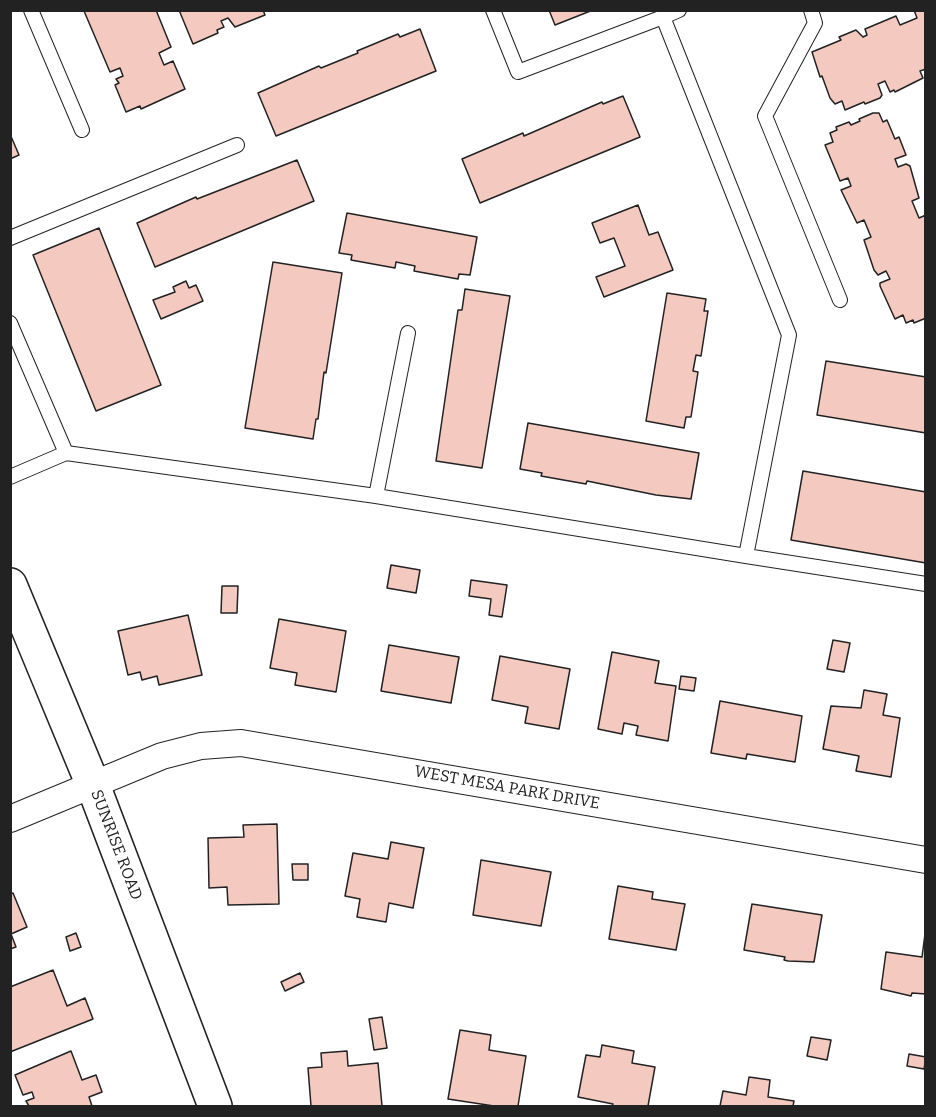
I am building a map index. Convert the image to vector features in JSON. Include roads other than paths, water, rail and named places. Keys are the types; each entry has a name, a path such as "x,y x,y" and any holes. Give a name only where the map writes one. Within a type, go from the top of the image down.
{"main road":[{"name":"SUNRISE ROAD","path":"10,585 93,785 215,1107"}],"street":[{"name":"WEST MESA PARK DRIVE","path":"10,819 162,756 201,746 261,745 926,860"}],"lane":[{"path":"31,10 82,130"},
{"path":"493,10 518,72 679,10"},
{"path":"811,10 815,23 765,116 840,300"},
{"path":"663,17 789,335 746,556"},
{"path":"10,238 237,145"},
{"path":"10,323 66,453"},
{"path":"376,496 408,333"},
{"path":"10,477 66,453 376,496 926,584"}]}
